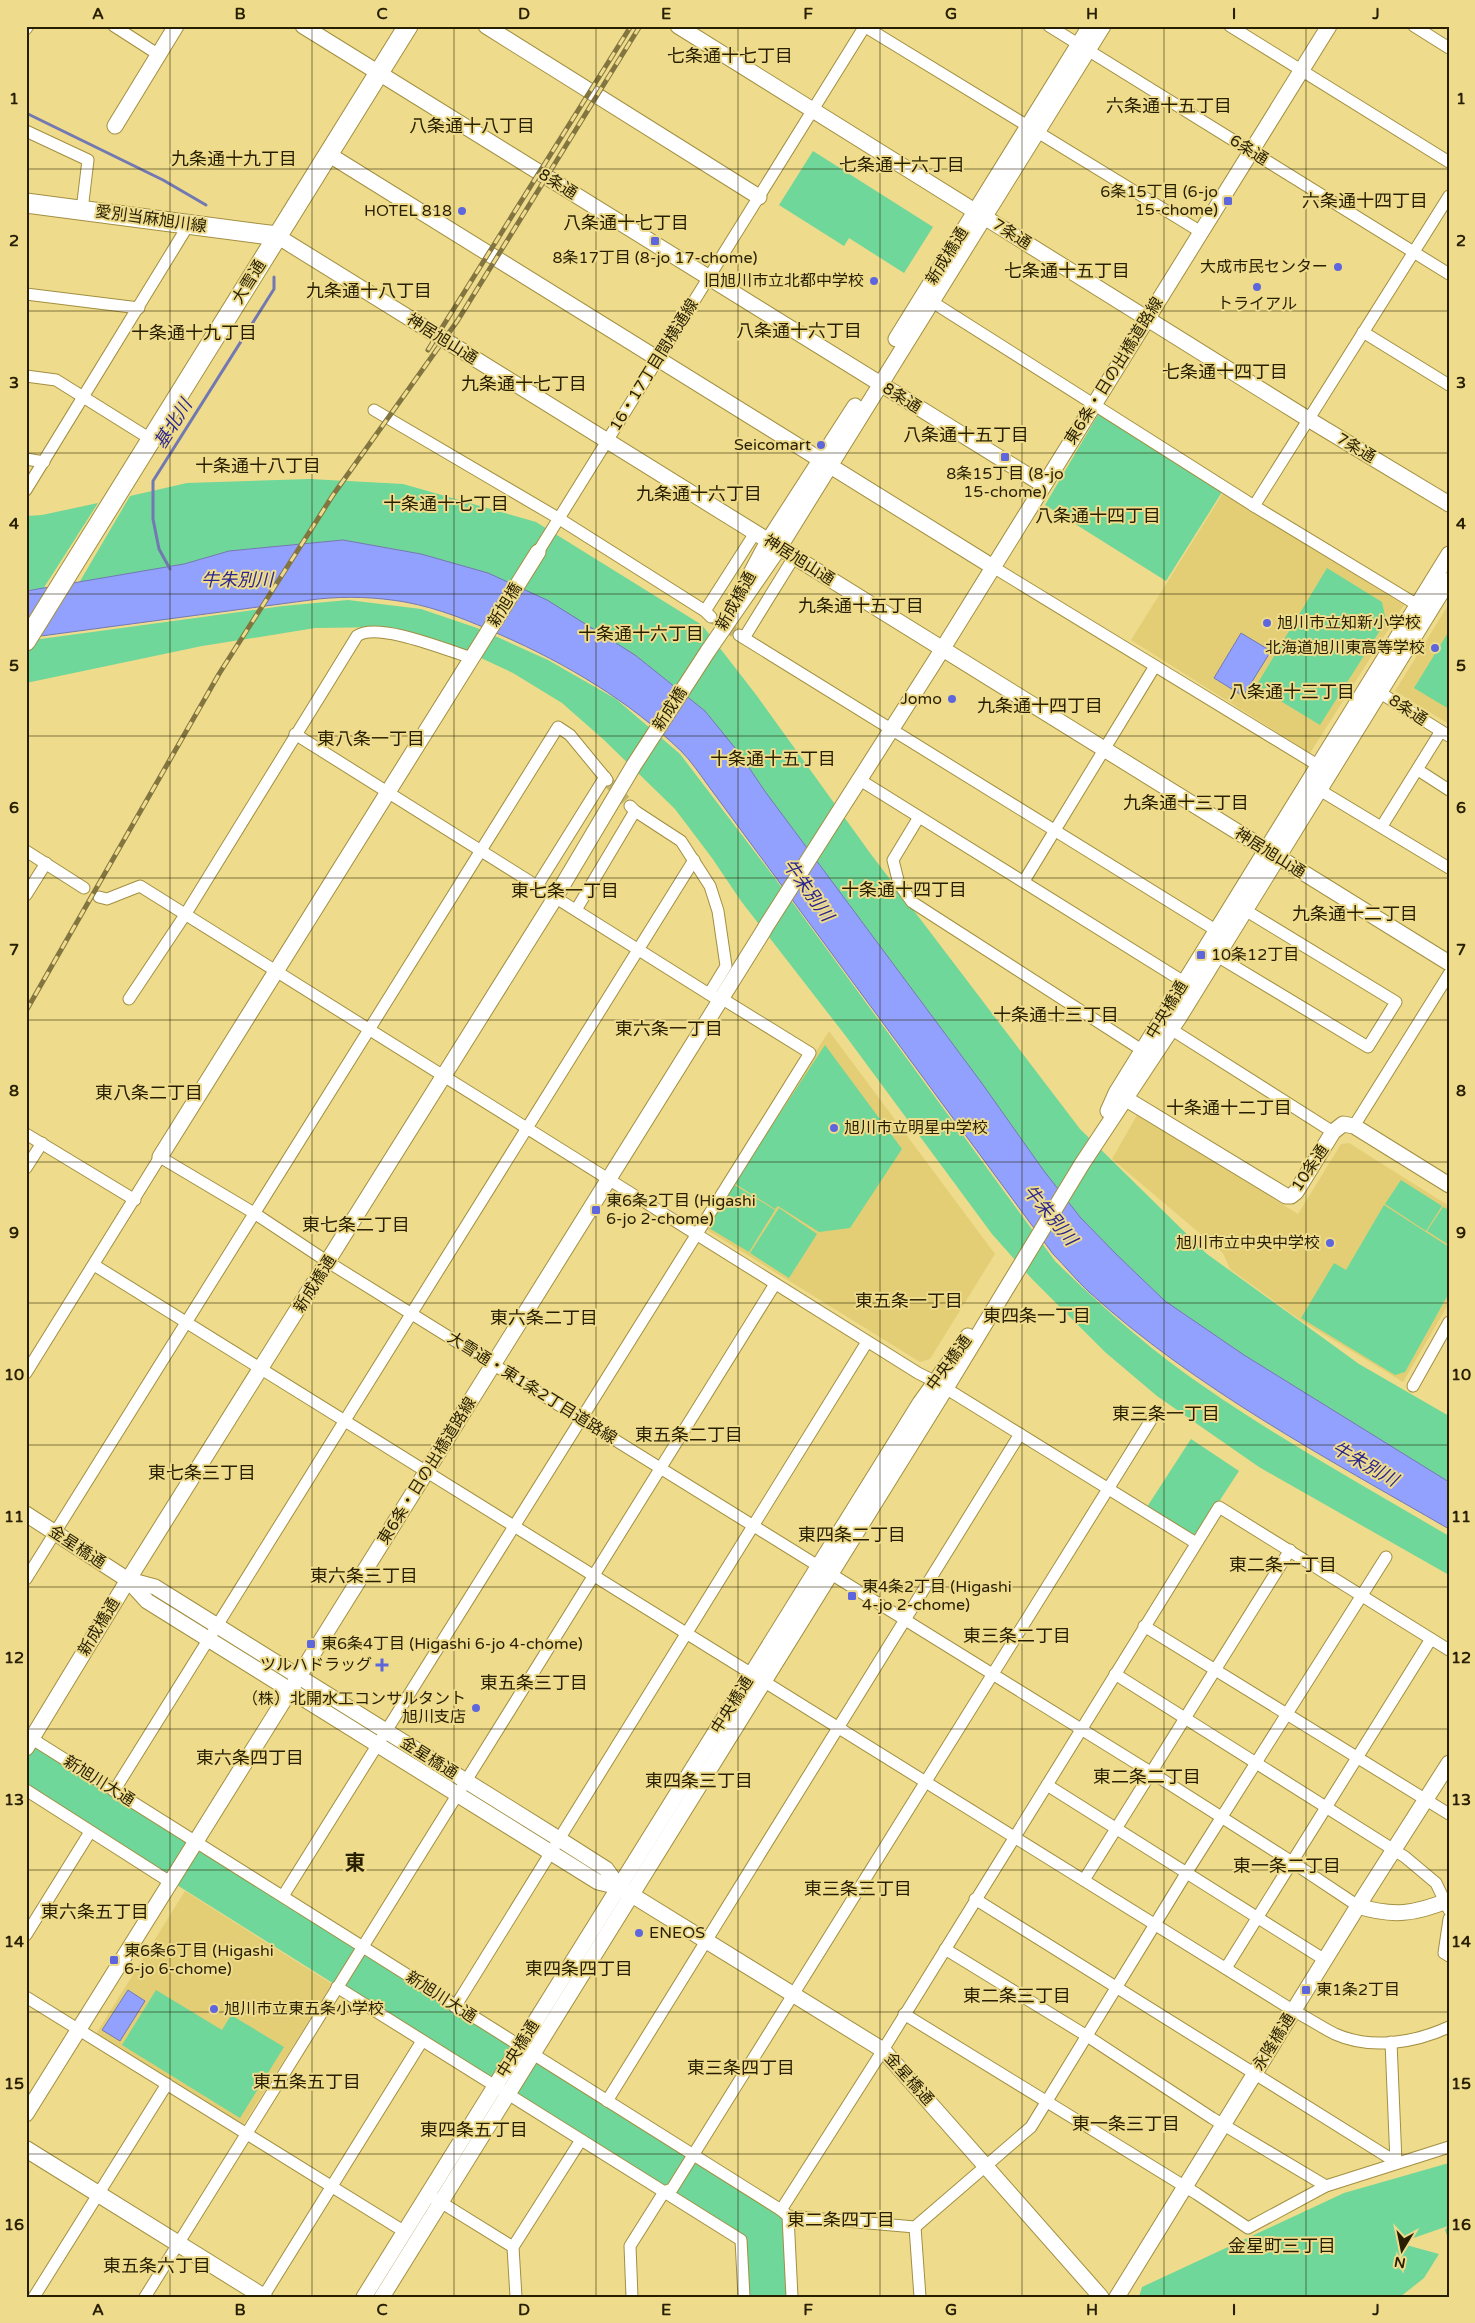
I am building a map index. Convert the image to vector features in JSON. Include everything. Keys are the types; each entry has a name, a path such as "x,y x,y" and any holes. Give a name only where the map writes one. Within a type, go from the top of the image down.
{"main road":[{"name":"大雪通","path":"26,640 100,524 276,236 408,26"},
{"name":"愛別当麻旭川線","path":"26,203 276,236"},
{"path":"26,2149 263,2297"}],"street":[{"path":"114,26 159,55"},
{"path":"115,126 176,26"},
{"name":"8条通","path":"303,26 1042,484"},
{"path":"486,26 759,197"},
{"name":"7条通","path":"678,26 1308,419 1449,504"},
{"path":"864,26 1201,232"},
{"name":"16・17丁目間横通線","path":"538,552 864,26"},
{"name":"6条通","path":"1049,26 1449,274"},
{"name":"新成橋通","path":"1084,47 1090,26"},
{"name":"新成橋通","path":"708,651 1084,47 1103,26"},
{"path":"1230,26 1449,162"},
{"name":"東6条・日の出橋道路線","path":"26,2114 608,1180 717,998 765,929 892,730 1042,484 1329,26"},
{"path":"1414,26 1449,48"},
{"path":"26,131 88,160 82,210"},
{"path":"328,154 1324,769"},
{"path":"1254,506 1449,196"},
{"path":"26,490 189,224"},
{"name":"神居旭山通","path":"276,236 1449,963"},
{"path":"26,294 139,308"},
{"path":"927,299 1254,506 1423,608"},
{"path":"1363,332 1449,385"},
{"path":"26,376 56,380 152,440"},
{"path":"374,410 558,518 708,614 755,533"},
{"path":"26,460 44,462"},
{"name":"新旭橋","path":"160,1157 538,552"},
{"name":"中央橋通","path":"382,2297 434,2198 824,1570 940,1385 1022,1262 1165,1026 1217,956 1222,934 1423,608 1449,554"},
{"path":"794,557 741,636 1222,934"},
{"name":"中央橋通","path":"1423,608 1449,580"},
{"path":"129,999 185,915 352,642 361,634 373,631 396,635 472,658"},
{"name":"新成橋","path":"634,766 708,651"},
{"path":"1024,881 1155,666"},
{"name":"8条通","path":"1373,689 1445,734"},
{"path":"26,1579 558,727 570,735 606,778 537,886"},
{"path":"283,1896 694,1234 810,1053 555,898 295,734"},
{"path":"1382,826 1418,770 1445,734"},
{"name":"新成橋通","path":"28,1741 555,898 634,766"},
{"path":"1418,770 1449,790"},
{"path":"856,786 919,817 1184,982"},
{"path":"1314,786 1449,868"},
{"path":"576,910 633,808 681,841 710,886 718,912 726,966 717,998"},
{"path":"919,817 893,860 899,884 912,902 1148,1054"},
{"path":"26,851 84,888"},
{"name":"中央橋通","path":"1165,1026 1184,982 1222,934 1245,910 1272,854"},
{"path":"114,1791 694,860"},
{"path":"26,895 46,863"},
{"path":"99,897 108,899 140,886 528,1127 608,1180 867,1342 1196,1543"},
{"path":"1217,956 1368,1047 1392,1009 1396,1002 1245,910"},
{"path":"1449,974 1354,1126 1449,1185"},
{"path":"1165,1026 1334,1132"},
{"name":"10条通","path":"1121,1096 1288,1197 1298,1191 1334,1132 1343,1124 1354,1126"},
{"path":"26,1134 135,1200"},
{"path":"26,1168 42,1143"},
{"path":"26,1373 160,1157"},
{"name":"大雪通・東1条2丁目道路線","path":"160,1157 254,1213 328,1262 1152,1773 1358,1906"},
{"path":"94,1265 427,1471 513,1528 594,1575 1294,2011 1334,2033 1350,2039 1368,2042 1391,2042 1426,2037 1449,2027"},
{"path":"145,2297 775,1284"},
{"path":"1413,1386 1449,1322"},
{"path":"455,2007 867,1342"},
{"path":"632,2297 630,2246 664,2192 672,2189 1150,1420"},
{"path":"607,2101 1020,1434"},
{"path":"792,2297 784,2213 944,1949 1219,1507 1449,1650"},
{"name":"金星橋通","path":"26,1514 128,1580 147,1601 598,1882 625,1890"},
{"path":"1084,1880 1290,1550"},
{"path":"784,2213 915,2226 1031,2126 1187,1872 1386,1557"},
{"name":"金星橋通","path":"128,1580 155,1587 298,1676 606,1869 625,1890 883,2050 986,2164 1101,2297"},
{"path":"1144,1626 1449,1814"},
{"path":"1226,1968 1432,1639"},
{"path":"1115,1674 1327,1806 1394,1851 1436,1883 1448,1904 1417,1911 1397,1913 1380,1913 1358,1906"},
{"name":"新旭川大通","path":"28,1741 196,1841 455,2007 784,2213"},
{"name":"永隆橋通","path":"1117,2297 1358,1906 1449,1763"},
{"path":"1047,1785 1258,1916 1325,1960"},
{"path":"26,1790 170,1882"},
{"path":"26,1935 90,1832"},
{"path":"975,1899 1396,2162"},
{"path":"1449,1919 1444,1953 1449,1956"},
{"path":"944,1949 1087,2036 1223,2125 1326,2186"},
{"path":"337,1988 741,2240 744,2297"},
{"path":"26,1997 405,2232"},
{"path":"904,2014 1248,2228 1326,2186 1396,2162 1449,2147"},
{"path":"263,2297 422,2041"},
{"path":"1391,2042 1396,2162"},
{"path":"34,2297 167,2084"},
{"path":"516,2297 514,2247 581,2140"},
{"path":"434,2198 514,2247"},
{"name":"中央橋通","path":"364,2297 405,2232 434,2198"},
{"path":"915,2226 920,2297"}],"shaded area":[{"name":"旭川市立知新小学校","path":"1223,493 1404,605 1310,753 1131,640"},
{"name":"北海道旭川東高等学校","path":"1449,604 1449,724 1395,691"},
{"name":"旭川市立明星中学校","path":"829,1031 995,1254 930,1359 920,1362 707,1230 706,1224"},
{"name":"旭川市立中央中学校","path":"1137,1115 1298,1214 1341,1144 1349,1143 1449,1206 1449,1303 1403,1382 1300,1320 1230,1269 1223,1253 1112,1159"},
{"name":"旭川市立東五条小学校","path":"185,1891 332,1984 243,2125 96,2034"}],"green space":[{"path":"813,151 933,227 904,273 849,238 844,246 779,205"},
{"path":"1099,413 1222,492 1166,581 1045,505"},
{"path":"310,479 403,484 536,522 702,625 757,696 870,853 1080,1129 1207,1254 1359,1364 1449,1416 1449,1482 1244,1355 1165,1301 1116,1254 1080,1217 1044,1171 981,1082 764,790 740,754 705,711 635,655 600,633 488,573 421,554 343,540 229,551 184,564 79,583 130,496 187,483"},
{"path":"98,503 43,589 26,590 26,516 42,515"},
{"path":"1327,568 1382,602 1386,621 1320,725 1256,686"},
{"path":"348,600 421,609 477,628 548,660 616,699 680,754 774,877 1055,1261 1128,1328 1186,1374 1235,1408 1296,1446 1449,1536 1449,1575 1259,1467 1157,1396 1105,1352 1032,1279 992,1234 845,1035 741,901 712,858 675,809 603,739 562,703 513,673 453,645 386,627 315,628 202,646 26,683 26,641 283,606"},
{"path":"1449,631 1449,709 1414,688"},
{"path":"825,1045 902,1149 850,1228 819,1232 778,1206 775,1209 734,1183"},
{"path":"1401,1180 1442,1206 1426,1231 1385,1204"},
{"path":"733,1184 775,1210 749,1252 709,1228 708,1224"},
{"path":"1384,1205 1449,1247 1449,1293 1405,1372 1395,1375 1301,1318 1334,1263 1346,1270"},
{"path":"1443,1207 1449,1210 1449,1245 1427,1231"},
{"path":"779,1208 817,1234 789,1278 750,1253"},
{"path":"1191,1439 1239,1471 1195,1538 1147,1507"},
{"path":"26,1735 788,2216 790,2297 745,2297 741,2240 26,1790"},
{"path":"156,1990 222,2030 231,2015 284,2047 240,2118 122,2045"},
{"path":"1449,2163 1449,2241 1445,2230 1448,2226 1399,2243 1439,2254 1424,2278 1400,2297 1139,2297 1142,2287 1344,2193"}],"water":[{"name":"牛朱別川","path":"343,540 421,554 488,573 547,600 635,655 705,711 740,754 764,790 981,1082 1044,1171 1080,1217 1165,1301 1244,1355 1449,1482 1449,1529 1309,1448 1217,1391 1130,1327 1084,1287 1053,1254 692,763 661,733 619,700 596,685 526,646 466,620 442,611 417,605 372,598 318,599 26,638 26,591 184,564 229,551"},
{"path":"1241,633 1271,651 1243,696 1214,678"},
{"path":"128,1990 145,2001 120,2041 102,2030"}],"waterway":[{"name":"基北川","path":"26,113 163,180 206,205"},
{"name":"基北川","path":"170,569 159,549 153,519 153,481 274,289 274,277"}],"tunnel":[{"path":"711,617 739,635"},
{"path":"607,780 630,806"}],"railway":[{"path":"428,350 631,26"},
{"path":"26,1011 219,674 333,495 458,320 640,26"}],"place":[{"name":"6条15丁目 (6-jo 15-chome)","path":"1228,201"},
{"name":"HOTEL 818","path":"462,211"},
{"name":"8条17丁目 (8-jo 17-chome)","path":"655,241"},
{"name":"大成市民センター","path":"1338,267"},
{"name":"旧旭川市立北都中学校","path":"874,281"},
{"name":"トライアル","path":"1257,287"},
{"name":"Seicomart","path":"821,445"},
{"name":"8条15丁目 (8-jo 15-chome)","path":"1005,457"},
{"name":"旭川市立知新小学校","path":"1267,623"},
{"name":"北海道旭川東高等学校","path":"1435,648"},
{"name":"Jomo","path":"952,699"},
{"name":"10条12丁目","path":"1201,955"},
{"name":"旭川市立明星中学校","path":"834,1128"},
{"name":"東6条2丁目 (Higashi 6-jo 2-chome)","path":"596,1210"},
{"name":"旭川市立中央中学校","path":"1330,1243"},
{"name":"東4条2丁目 (Higashi 4-jo 2-chome)","path":"852,1596"},
{"name":"東6条4丁目 (Higashi 6-jo 4-chome)","path":"311,1644"},
{"name":"ツルハドラッグ","path":"382,1665"},
{"name":"（株）北開水工コンサルタント 旭川支店","path":"476,1708"},
{"name":"ENEOS","path":"639,1933"},
{"name":"東6条6丁目 (Higashi 6-jo 6-chome)","path":"114,1960"},
{"name":"東1条2丁目","path":"1306,1990"},
{"name":"旭川市立東五条小学校","path":"214,2009"}],"district":[{"name":"七条通十七丁目","path":"730,56"},
{"name":"六条通十五丁目","path":"1169,106"},
{"name":"八条通十八丁目","path":"472,126"},
{"name":"九条通十九丁目","path":"234,159"},
{"name":"七条通十六丁目","path":"902,165"},
{"name":"六条通十四丁目","path":"1365,201"},
{"name":"八条通十七丁目","path":"626,223"},
{"name":"七条通十五丁目","path":"1067,271"},
{"name":"九条通十八丁目","path":"369,291"},
{"name":"八条通十六丁目","path":"799,331"},
{"name":"十条通十九丁目","path":"194,333"},
{"name":"七条通十四丁目","path":"1225,372"},
{"name":"九条通十七丁目","path":"524,384"},
{"name":"八条通十五丁目","path":"966,435"},
{"name":"十条通十八丁目","path":"258,466"},
{"name":"九条通十六丁目","path":"699,494"},
{"name":"十条通十七丁目","path":"446,504"},
{"name":"八条通十四丁目","path":"1098,516"},
{"name":"九条通十五丁目","path":"861,606"},
{"name":"十条通十六丁目","path":"641,634"},
{"name":"八条通十三丁目","path":"1292,692"},
{"name":"九条通十四丁目","path":"1040,706"},
{"name":"東八条一丁目","path":"371,739"},
{"name":"十条通十五丁目","path":"773,759"},
{"name":"九条通十三丁目","path":"1186,803"},
{"name":"十条通十四丁目","path":"904,890"},
{"name":"東七条一丁目","path":"565,891"},
{"name":"九条通十二丁目","path":"1355,914"},
{"name":"十条通十三丁目","path":"1056,1015"},
{"name":"東六条一丁目","path":"669,1029"},
{"name":"東八条二丁目","path":"149,1093"},
{"name":"十条通十二丁目","path":"1229,1108"},
{"name":"東七条二丁目","path":"356,1225"},
{"name":"東五条一丁目","path":"909,1301"},
{"name":"東四条一丁目","path":"1037,1316"},
{"name":"東六条二丁目","path":"544,1318"},
{"name":"東三条一丁目","path":"1166,1414"},
{"name":"東五条二丁目","path":"689,1435"},
{"name":"東七条三丁目","path":"202,1473"},
{"name":"東四条二丁目","path":"852,1535"},
{"name":"東二条一丁目","path":"1283,1565"},
{"name":"東六条三丁目","path":"364,1576"},
{"name":"東三条二丁目","path":"1017,1636"},
{"name":"東五条三丁目","path":"534,1683"},
{"name":"東六条四丁目","path":"250,1758"},
{"name":"東二条二丁目","path":"1147,1777"},
{"name":"東四条三丁目","path":"699,1781"},
{"name":"東","path":"355,1863"},
{"name":"東一条二丁目","path":"1287,1866"},
{"name":"東三条三丁目","path":"858,1889"},
{"name":"東六条五丁目","path":"95,1912"},
{"name":"東四条四丁目","path":"579,1969"},
{"name":"東二条三丁目","path":"1017,1996"},
{"name":"東三条四丁目","path":"741,2068"},
{"name":"東五条五丁目","path":"307,2082"},
{"name":"東一条三丁目","path":"1126,2124"},
{"name":"東四条五丁目","path":"474,2130"},
{"name":"東二条四丁目","path":"841,2220"},
{"name":"金星町三丁目","path":"1282,2246"},
{"name":"東五条六丁目","path":"157,2266"}]}
